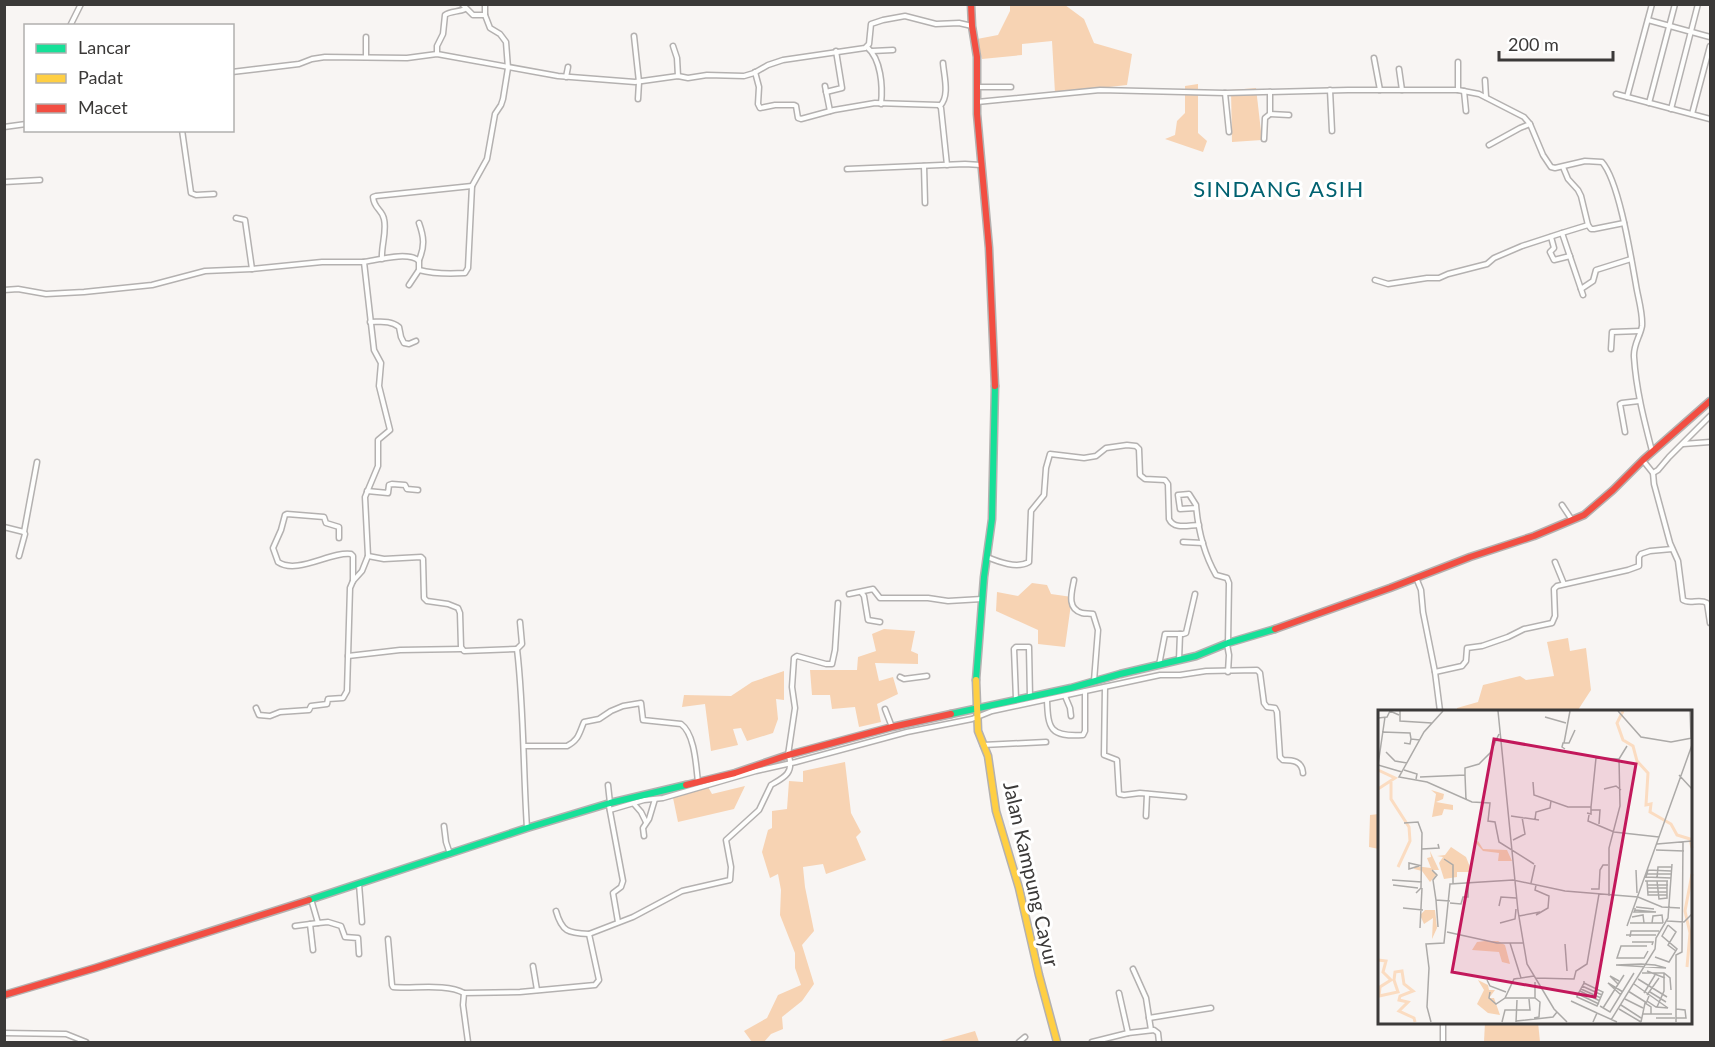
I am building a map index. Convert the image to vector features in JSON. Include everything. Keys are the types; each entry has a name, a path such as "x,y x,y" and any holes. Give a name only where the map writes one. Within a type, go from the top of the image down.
{"street":[{"path":"71,24 81,4"},
{"path":"419,270 433,273 465,273 468,271 472,186 486,159 495,114 501,105 508,68 504,38 490,28 485,15 485,4"},
{"name":"Jalan Kampung Cayur","path":"971,4 977,57 976,87 989,248 995,389 992,514 982,599 975,691 978,731 989,760 996,811 1019,888 1057,1042"},
{"path":"1627,97 1652,4"},
{"path":"1649,103 1675,4"},
{"path":"1671,109 1698,4"},
{"path":"437,54 437,46 443,34 445,15 458,12 464,7 473,15 485,15"},
{"path":"867,47 873,22 905,16 936,24 959,23 972,26"},
{"path":"1648,20 1710,37"},
{"path":"634,36 639,82 638,99"},
{"path":"366,37 366,57"},
{"path":"673,46 677,58 678,76"},
{"path":"1692,114 1710,46"},
{"path":"234,72 299,64 319,58 407,58 437,54 566,77 639,82 678,76 688,78 707,75 744,76 783,60 867,47 872,51 881,82 881,104"},
{"path":"872,51 894,50"},
{"path":"826,92 842,88 836,51"},
{"path":"1374,58 1380,90"},
{"path":"1458,62 1458,90"},
{"path":"943,63 946,99 940,106 947,165"},
{"path":"566,77 568,67"},
{"path":"1399,69 1402,90"},
{"path":"755,72 759,87 758,104 760,108 794,105 798,118 801,119 851,106 881,104 940,106"},
{"path":"1485,80 1486,97"},
{"path":"825,86 830,111"},
{"path":"976,87 1011,87"},
{"path":"977,102 1100,90 1225,93 1458,90 1475,92 1486,97 1524,117 1530,124 1546,163 1551,167 1589,161 1604,163 1624,223 1640,303 1642,327 1634,349 1639,401 1652,452"},
{"path":"1330,90 1332,131"},
{"path":"1464,91 1466,111"},
{"path":"1270,92 1270,114"},
{"path":"1225,93 1229,132"},
{"path":"1616,94 1710,119"},
{"path":"1264,139 1265,118 1270,114 1289,115"},
{"path":"4,127 24,124"},
{"path":"1489,145 1530,124"},
{"path":"182,132 191,193 214,194"},
{"path":"847,169 981,165"},
{"path":"924,166 925,203"},
{"path":"1563,166 1568,179 1581,196 1591,229 1624,223"},
{"path":"4,182 40,180"},
{"path":"382,259 384,215 374,205 373,197 472,186"},
{"path":"236,218 245,220 252,269"},
{"path":"409,285 419,270 419,261 424,247 423,233 419,223"},
{"path":"1375,280 1388,284 1444,277 1487,264 1494,258 1533,242 1588,225"},
{"path":"1562,233 1583,295"},
{"path":"1551,237 1554,248 1550,252 1552,258 1554,260 1570,256"},
{"path":"4,290 18,289 55,294 93,292 152,285 206,271 252,269 322,261 364,262 406,256 415,257 419,261"},
{"path":"1581,289 1593,281 1596,270 1631,259"},
{"path":"352,581 362,571 369,556 365,497 378,466 378,440 390,430 380,386 381,363 374,350 364,262"},
{"path":"370,322 394,323 399,327 400,337 404,343 409,344 416,341"},
{"path":"1611,350 1612,332 1640,331"},
{"path":"1625,432 1620,404 1639,401"},
{"path":"610,807 634,804 654,795 663,798 892,727 992,711 1120,674 1179,661 1390,588 1417,581 1470,557 1534,536 1584,515 1646,464 1652,452 1710,401"},
{"path":"1653,473 1710,416"},
{"path":"1682,444 1710,442"},
{"path":"987,557 1012,564 1024,565 1029,562 1031,511 1044,495 1050,454 1084,458 1096,456 1107,447 1136,446 1139,449 1140,475 1145,480 1165,480 1168,484 1171,523 1177,526 1199,525"},
{"path":"19,556 37,462"},
{"path":"1646,464 1653,473 1672,549 1678,561 1683,600 1707,603 1710,623"},
{"path":"367,491 388,493 389,486 393,484 405,485 407,489 418,490"},
{"path":"1196,508 1180,510 1178,495 1190,495 1193,499 1196,508 1203,543 1209,561 1216,575 1227,578 1229,583 1228,672"},
{"path":"1562,505 1572,520"},
{"path":"256,708 259,715 270,716 280,712 309,710 311,706 327,704 328,699 344,698 347,687 353,556 339,554 311,563 285,565 278,562 273,548 287,514 324,517 326,523 339,527 339,538"},
{"path":"4,527 24,532"},
{"path":"1183,542 1203,543"},
{"path":"1435,672 1462,666 1466,661 1467,648 1482,646 1524,629 1552,623 1555,616 1554,589 1557,586 1628,570 1640,566 1641,554 1672,549"},
{"path":"369,556 384,559 422,557 424,598 427,601 458,608 462,649"},
{"path":"1555,562 1564,584"},
{"path":"1074,580 1072,606 1080,613 1093,614 1097,627 1094,682"},
{"path":"1417,581 1421,590 1422,609 1435,672 1440,710"},
{"path":"849,594 875,590 880,598 928,598 948,601 982,599"},
{"path":"861,592 864,596 868,620 880,622"},
{"path":"1159,666 1165,634 1184,634 1186,632 1195,594"},
{"path":"556,911 560,923 566,930 589,934 682,891 730,880 726,840 759,810 770,786 785,777 789,770 795,708 792,687 794,658 797,656 832,664 837,633 838,603"},
{"path":"348,656 400,650 462,649 473,652 517,649 522,644 520,622"},
{"path":"1179,661 1180,634"},
{"path":"1016,699 1014,665 1016,647 1029,646 1030,697"},
{"path":"517,649 527,828"},
{"path":"4,995 359,884 527,828 758,766 966,720 978,712 1016,699 1065,696 1168,674 1257,670 1260,673 1264,703 1267,707 1275,708 1277,712 1280,757 1283,760 1295,760 1300,764 1303,773"},
{"path":"900,677 904,679 927,676"},
{"path":"1105,687 1104,755 1117,760 1119,794 1184,797"},
{"path":"1046,696 1049,724 1052,729 1061,734 1083,735 1085,731 1085,691"},
{"path":"1065,696 1071,716"},
{"path":"524,746 567,746 580,734 584,722 599,719 617,709 641,703 644,720 681,724 685,727 694,752 698,782"},
{"path":"885,710 892,727"},
{"path":"983,745 1046,742"},
{"path":"608,785 623,881 621,887 613,893 618,922"},
{"path":"1146,816 1148,794"},
{"path":"644,836 643,828 654,795"},
{"path":"634,804 646,822"},
{"path":"444,826 450,854"},
{"path":"359,884 362,922"},
{"path":"311,899 318,923"},
{"path":"295,926 328,922 341,926 345,937 358,938 359,954"},
{"path":"310,924 313,950"},
{"path":"388,939 393,987 457,989 464,993 537,990 597,983 599,980 589,934"},
{"path":"533,966 537,990"},
{"path":"1134,969 1146,998 1150,1030"},
{"path":"464,993 463,1005 468,1042"},
{"path":"1119,993 1128,1034"},
{"path":"1149,1018 1211,1008"},
{"path":"1443,1023 1443,1042"},
{"path":"1092,1042 1150,1030 1157,1031 1159,1042"},
{"path":"4,1033 66,1034 86,1042"},
{"path":"1019,1042 1025,1036"}],"shaded area":[{"path":"1013,4 1065,5 1084,19 1094,43 1132,54 1127,85 1055,93 1052,41 1022,44 1022,55 982,59 977,39 998,35 1010,11 1010,6"},
{"path":"1198,84 1198,133 1207,141 1203,152 1165,139 1175,135 1177,121 1185,113 1185,86"},
{"path":"1256,88 1262,140 1232,142 1231,90"},
{"path":"1032,583 1047,585 1051,594 1072,597 1065,647 1038,644 1038,630 996,611 997,592 1018,596"},
{"path":"884,629 915,631 911,651 918,654 918,664 875,663 879,681 893,677 898,694 877,704 881,722 859,727 855,707 832,709 830,695 812,695 810,670 857,670 858,657 876,651 872,634"},
{"path":"1568,638 1570,651 1586,648 1591,690 1578,710 1457,710 1457,708 1478,702 1483,685 1520,676 1526,680 1554,676 1547,642"},
{"path":"784,671 784,700 776,699 778,719 773,733 747,741 741,728 733,729 738,745 711,751 705,704 682,707 684,695 731,696 752,682"},
{"path":"845,762 851,813 861,832 856,837 866,860 826,874 823,864 803,867 814,931 802,945 814,984 802,1001 782,1017 783,1029 771,1034 764,1042 752,1042 744,1031 767,1018 778,995 801,985 795,968 795,953 780,915 781,890 778,874 770,878 762,852 768,830 772,828 772,811 787,809 789,781 803,782 803,771"},
{"path":"707,785 712,794 745,786 734,809 678,822 672,793"},
{"path":"1378,814 1378,849 1369,847 1370,815"},
{"path":"1485,1023 1538,1023 1540,1042 1484,1042"},
{"path":"975,1031 979,1042 936,1042"}],"traffic: fast":[{"path":"976,680 984,577 992,519 995,386"},
{"path":"951,714 1071,688 1196,656 1228,643 1275,629"},
{"path":"309,900 527,828 610,803 686,785"}],"traffic: slow":[{"path":"976,680 978,731 988,756 996,811 1019,888 1057,1042"}],"traffic: jam":[{"path":"971,4 977,57 977,114 989,248 995,386"},
{"path":"1275,629 1470,557 1534,536 1584,515 1710,401"},
{"path":"686,785 892,727 951,714"},
{"path":"4,995 309,900"}],"district":[{"name":"SINDANG ASIH","path":"1279,188"}]}
